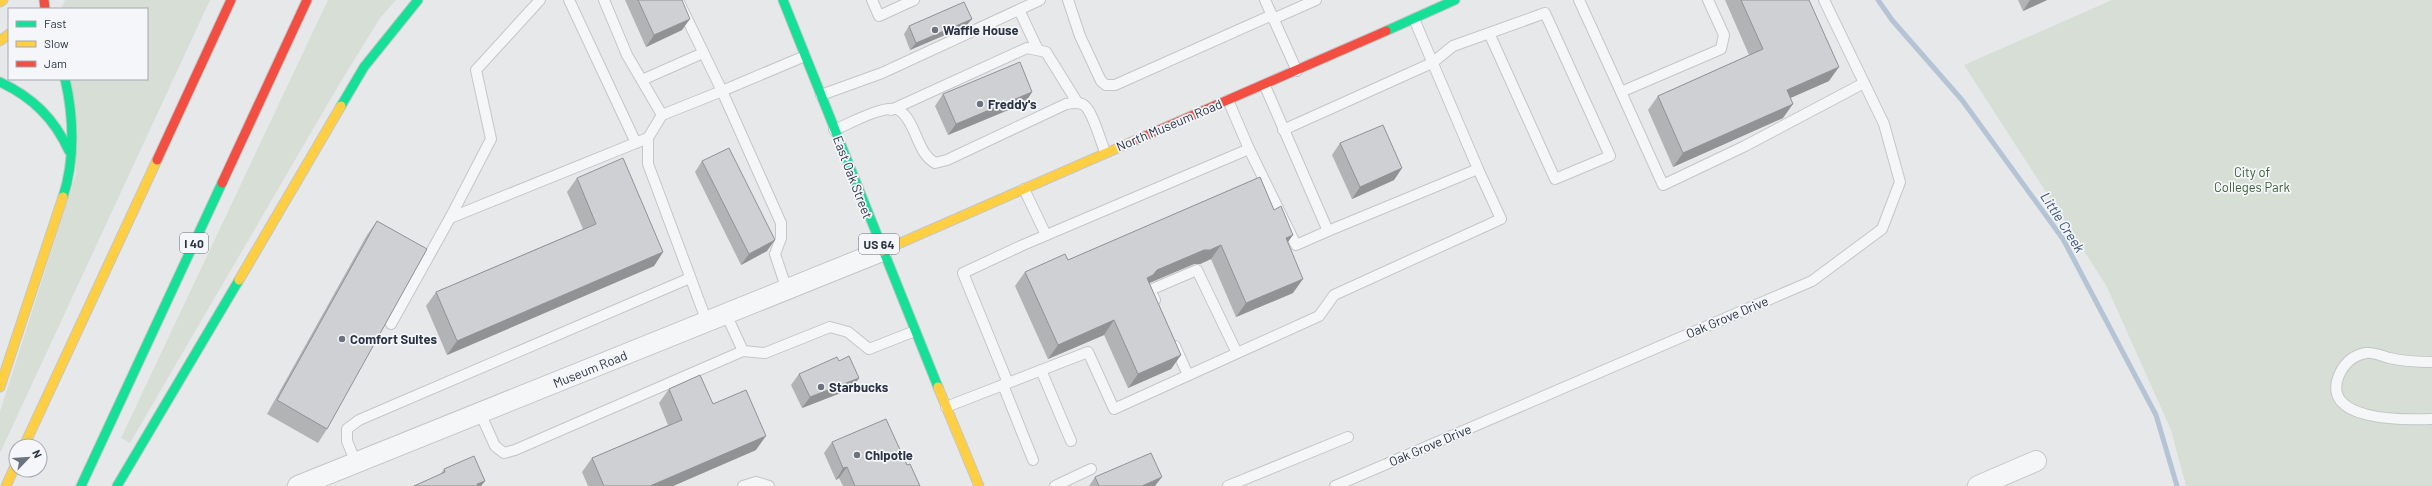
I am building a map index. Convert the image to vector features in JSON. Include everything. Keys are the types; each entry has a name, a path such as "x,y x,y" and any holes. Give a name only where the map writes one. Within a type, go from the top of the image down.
{"main road":[{"path":"28,438 231,0"},
{"name":"I 40","path":"81,486 307,0"},
{"path":"117,486 364,67 418,0"},
{"name":"East Oak Street","path":"783,0 882,251 979,486"},
{"name":"North Museum Road","path":"882,251 1106,152 1228,100 1265,86 1455,0"},
{"path":"0,41 8,35"},
{"path":"0,387 69,178 72,128 70,99 65,80"},
{"path":"0,82 13,88 37,104 55,123 69,151 69,178"}],"street":[{"name":"Museum Road","path":"298,486 882,251"},
{"path":"1978,486 2036,461"}],"lane":[{"path":"391,324 450,218 491,140 476,70 540,0"},
{"path":"569,0 636,143"},
{"path":"604,0 627,55 662,114"},
{"path":"678,0 722,91 781,223 781,238 775,254 787,290"},
{"path":"872,0 879,16 914,0"},
{"path":"821,95 882,73 1040,0"},
{"path":"1068,0 1080,36 1101,81 1106,85 1115,85 1272,17 1316,0"},
{"path":"1265,0 1297,71"},
{"path":"1579,0 1663,185 1745,146 1864,83"},
{"path":"1621,92 1721,49 1724,35 1708,0"},
{"name":"Oak Grove Drive","path":"1335,486 1812,281 1882,229 1900,182 1884,124 1824,0"},
{"path":"1019,10 1038,50"},
{"path":"1283,130 1432,63 1454,46 1489,33 1545,13 1610,156 1555,179 1489,33"},
{"path":"946,407 1088,352 1114,409 1319,316 1334,295 1501,218 1478,169 1414,19"},
{"path":"891,110 1028,48 1046,52 1072,103"},
{"path":"642,80 703,53"},
{"path":"707,322 648,164 648,138 662,114 722,91 805,56"},
{"path":"1265,86 1328,231"},
{"path":"1228,100 1249,149 1296,245 1478,169"},
{"path":"834,130 881,110 896,109 904,115 926,158 935,163 947,160 1072,103 1085,106 1090,113 1106,152"},
{"path":"450,218 648,138"},
{"path":"1033,460 963,273 1046,235 1249,149"},
{"path":"1024,189 1046,235"},
{"path":"1160,311 1150,290 1197,270 1237,353"},
{"path":"356,463 347,441 347,429 359,420 690,278"},
{"path":"726,314 743,351"},
{"path":"480,413 495,446 504,452 515,450 743,351 765,353 830,326 848,332 869,349 915,331"},
{"path":"1172,340 1188,375"},
{"path":"2432,362 2390,358 2368,353 2357,355 2343,368 2338,378 2337,390 2343,404 2356,412 2387,418 2432,419"},
{"path":"1041,370 1071,441"},
{"path":"1228,486 1348,437"},
{"path":"1055,486 1091,469"},
{"path":"743,486 756,482 769,486"}],"green space":[{"path":"65,0 210,0 0,453 0,412 76,174 70,80 148,80 148,8 61,8"},
{"path":"328,0 396,0 380,18 337,88 130,443 121,438"},
{"name":"City of Colleges Park","path":"2112,0 2432,0 2432,486 2186,486 2171,430 2106,285 1964,65"}],"building":[{"path":"638,0 682,0 690,19 654,35"},
{"path":"1741,0 1809,0 1839,67 1787,90 1793,104 1683,153 1658,96 1763,49"},
{"name":"Waffle House","path":"964,2 972,19 916,43 909,26"},
{"name":"Freddy's","path":"1020,62 1032,92 956,124 943,94"},
{"path":"1383,125 1402,168 1360,187 1340,143"},
{"path":"729,148 775,240 749,254 702,161"},
{"path":"623,158 663,252 457,341 436,292 596,224 577,178"},
{"path":"1260,177 1274,210 1281,206 1293,235 1286,238 1303,279 1246,303 1221,245 1210,250 1204,250 1157,270 1153,275 1147,278 1181,355 1138,374 1114,320 1058,345 1025,272 1065,254 1068,260"},
{"name":"Comfort Suites","path":"377,221 427,249 327,429 277,400"},
{"path":"849,356 859,378 810,397 799,374 837,357 839,361"},
{"path":"700,375 713,404 746,390 766,436 650,486 604,486 592,458 682,420 669,389"},
{"path":"886,419 907,465 910,464 920,486 855,486 847,467 843,468 832,442"},
{"path":"1151,453 1162,477 1142,486 1099,486 1095,477"},
{"path":"474,456 485,481 477,484 478,486 414,486 445,472 444,469"}],"waterway":[{"name":"Little Creek","path":"1878,0 1892,20 1962,100 2063,239 2156,415 2177,486"}],"traffic: fast":[{"path":"341,106 364,67 418,0"},
{"path":"783,0 938,387"},
{"path":"1386,31 1455,0"},
{"path":"63,197 70,168 72,138 70,108 65,80"},
{"path":"0,82 22,94 41,110 56,128 69,151"},
{"path":"81,486 222,183"},
{"path":"117,486 239,280"}],"traffic: slow":[{"path":"0,41 8,35"},
{"path":"239,280 341,106"},
{"path":"882,251 1136,140"},
{"path":"28,438 157,160"},
{"path":"0,387 63,197"},
{"path":"938,387 979,486"},
{"path":"6,486 10,478"}],"traffic: jam":[{"path":"44,0 45,8"},
{"path":"157,160 231,0"},
{"path":"222,183 307,0"},
{"path":"1136,140 1386,31"}],"place":[{"name":"Waffle House","path":"935,30"},
{"name":"Freddy's","path":"980,104"},
{"name":"Comfort Suites","path":"342,339"},
{"name":"Starbucks","path":"821,387"},
{"name":"Chipotle","path":"857,455"}]}
